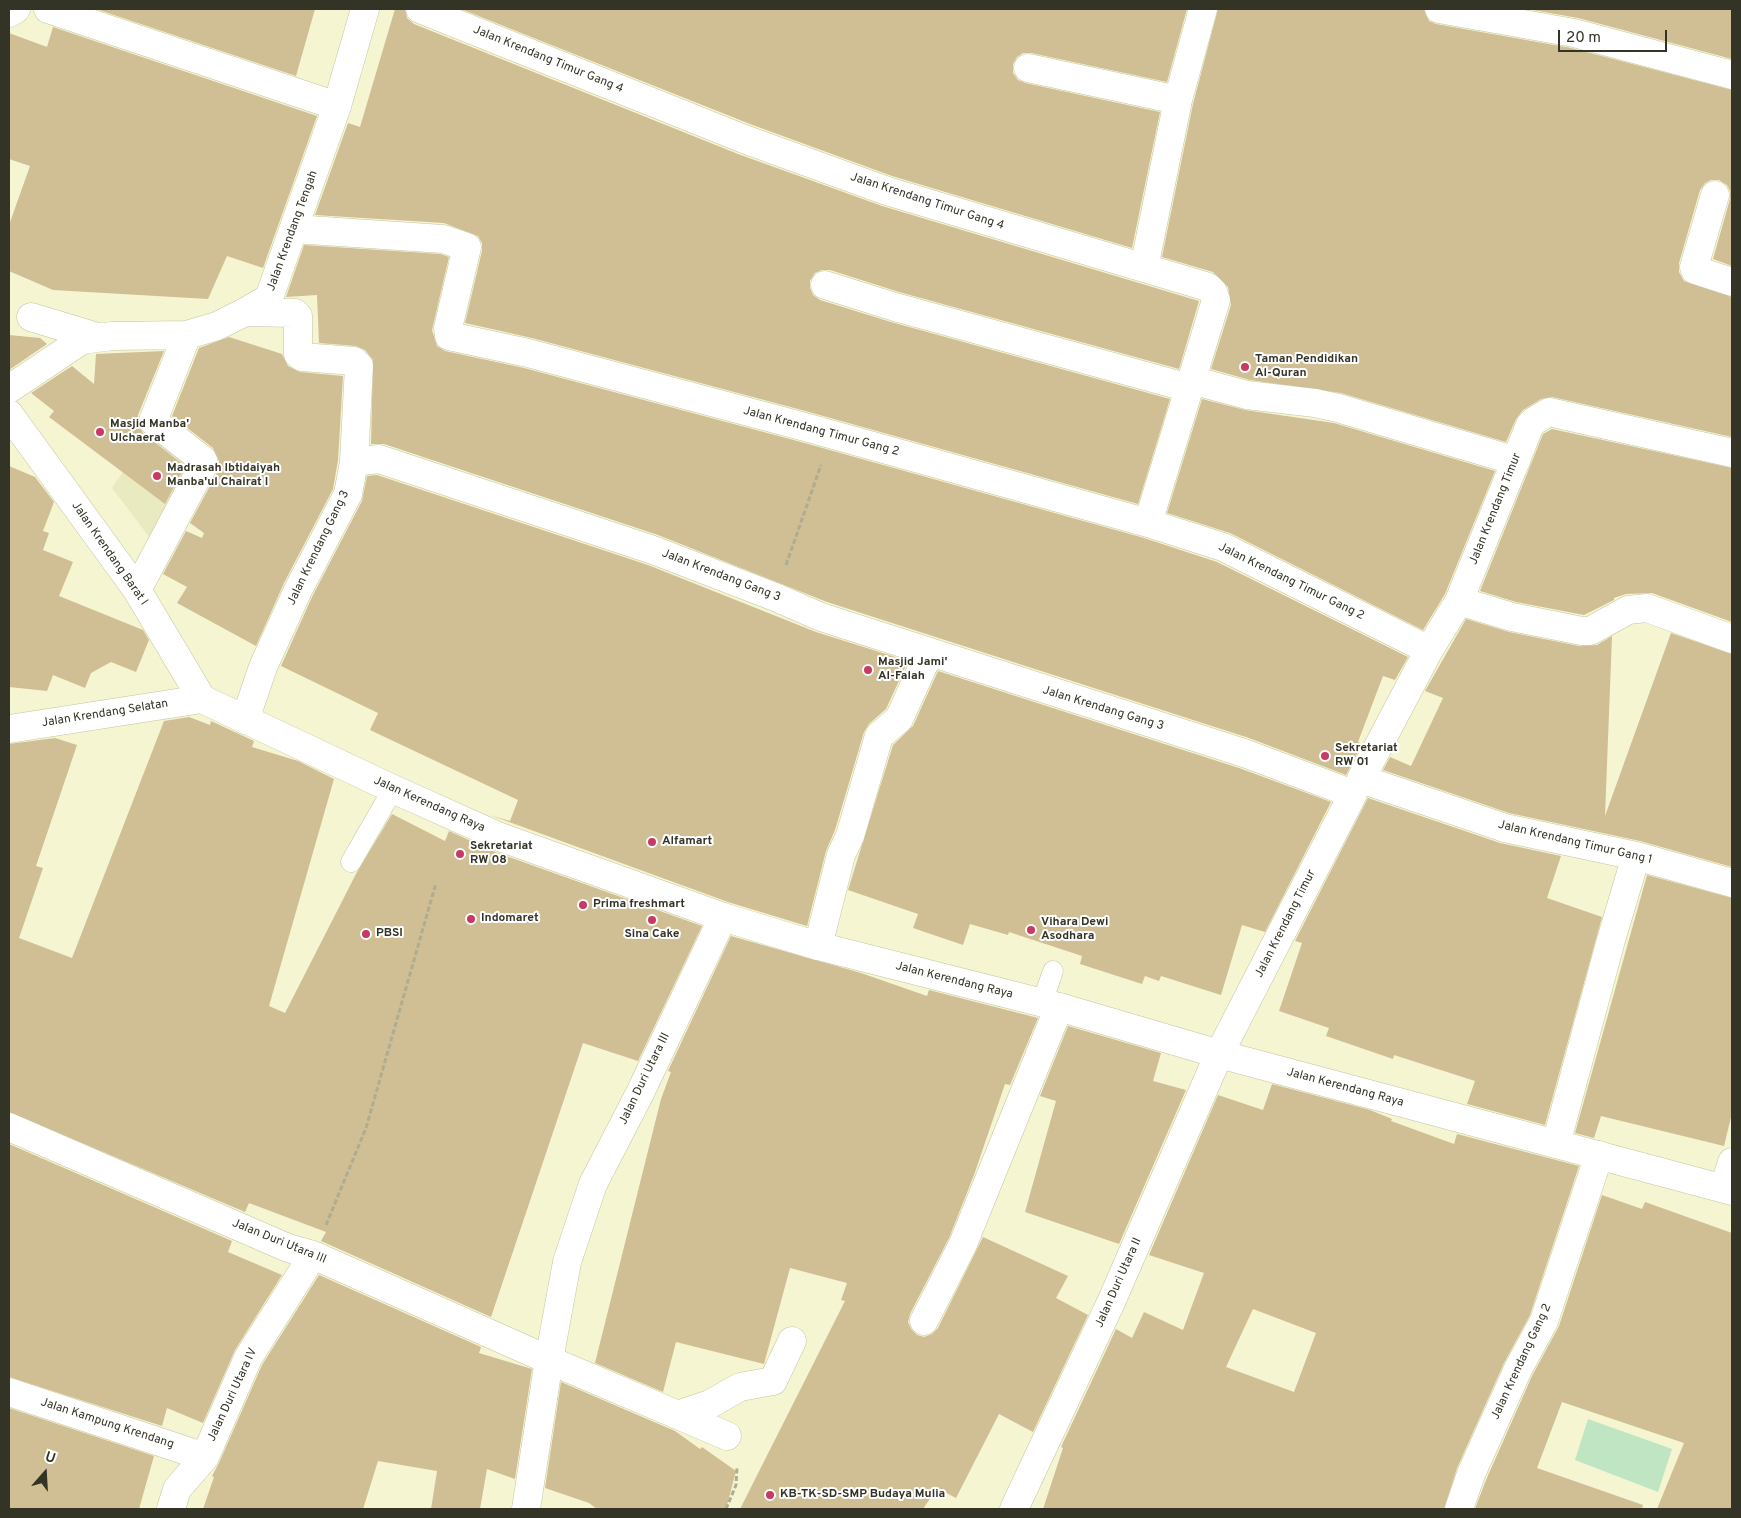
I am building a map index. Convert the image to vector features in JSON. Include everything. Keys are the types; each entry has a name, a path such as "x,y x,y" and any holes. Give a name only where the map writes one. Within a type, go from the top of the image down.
{"street":[{"path":"9,13 16,9"},
{"path":"48,9 337,106"},
{"name":"Jalan Krendang Tengah","path":"9,389 75,345 97,337 187,335 216,326 269,298 337,106 365,9"},
{"name":"Jalan Krendang Timur Gang 4","path":"420,9 744,139 887,191 1200,284 1213,292 1216,300 1148,523"},
{"path":"1144,268 1178,100 1204,9"},
{"path":"1439,9 1574,33 1732,75"},
{"path":"1028,68 1178,100"},
{"path":"1715,195 1694,267 1695,270 1732,282"},
{"name":"Jalan Krendang Timur Gang 2","path":"294,228 443,239 467,247 448,328 450,336 528,353 832,434 1223,546 1429,650"},
{"path":"825,285 895,307 1190,384 1247,395 1315,403 1338,408 1516,460"},
{"path":"245,312 294,313 298,316 298,354 302,357 354,360 359,366 354,462"},
{"path":"31,317 97,337"},
{"path":"137,590 204,464 203,460 153,421 187,335"},
{"name":"Jalan Krendang Timur","path":"1219,1054 1429,650 1459,601 1530,425 1540,416 1549,412 1732,453"},
{"name":"Jalan Krendang Barat I","path":"9,414 137,590 202,699"},
{"name":"Jalan Krendang Gang 3","path":"245,720 267,658 348,494 354,462 379,459 653,550 822,617 929,653 1244,753 1357,786"},
{"path":"1459,601 1512,617 1582,631 1590,631 1611,617 1628,610 1647,608 1732,639"},
{"path":"818,946 841,855 850,836 880,736 899,719 929,653"},
{"name":"Jalan Kerendang Raya","path":"202,699 500,837 722,917 818,946 1050,1005 1219,1054 1728,1189"},
{"name":"Jalan Krendang Selatan","path":"9,729 202,699"},
{"name":"Jalan Krendang Timur Gang 1","path":"1357,786 1505,828 1636,856 1732,883"},
{"path":"1556,1144 1611,940 1636,856"},
{"name":"Jalan Duri Utara III","path":"526,1509 548,1360 566,1262 593,1184 640,1093 722,917"},
{"path":"924,1321 963,1244 1050,1005"},
{"name":"Jalan Duri Utara II","path":"1014,1509 1112,1300 1219,1054"},
{"name":"Jalan Duri Utara III","path":"9,1127 288,1248 314,1255 548,1360 727,1436"},
{"name":"Jalan Krendang Gang 2","path":"1460,1509 1471,1474 1518,1369 1544,1321 1599,1155"},
{"path":"1728,1189 1732,1162"},
{"name":"Jalan Duri Utara IV","path":"170,1509 177,1489 206,1456 248,1358 314,1255"},
{"path":"677,1415 710,1404 740,1387 773,1380 792,1341"},
{"name":"Jalan Kampung Krendang","path":"9,1392 206,1456"}],"lane":[{"path":"351,862 393,789"},
{"path":"1050,1005 1053,971"}],"path":[{"path":"775,597 832,434"},
{"path":"314,1255 366,1128 436,883"},
{"path":"726,1509 736,1485 737,1461 727,1436"}],"shaded area":[{"name":"Madrasah Ibtidaiyah Manba'ul Chairat I","path":"153,427 203,464 153,542 112,488"},
{"path":"1588,1419 1672,1449 1658,1492 1575,1460"}],"building":[{"path":"96,9 315,9 296,76"},
{"path":"395,9 405,9 407,18 414,24 738,154 882,206 1199,301 1179,369 899,292 830,270 822,270 815,273 810,281 813,295 820,300 891,322 1170,399 1138,504 809,412 532,338 465,323 482,251 482,243 478,236 444,223 315,215 348,123 360,127"},
{"path":"461,9 1187,9 1167,82 1031,53 1023,53 1017,57 1013,64 1013,73 1018,80 1025,83 1160,112 1132,248 892,176 750,124"},
{"path":"1218,9 1424,9 1429,21 1436,24 1571,48 1732,90 1732,266 1713,259 1730,199 1730,191 1727,185 1719,180 1711,180 1705,183 1700,190 1679,263 1679,272 1684,281 1732,297 1732,437 1552,397 1541,399 1523,410 1516,419 1506,442 1341,393 1250,380 1211,369 1231,305 1228,287 1213,272 1162,257 1193,104"},
{"path":"1527,9 1732,9 1732,59 1578,18"},
{"path":"53,27 317,116 263,268 227,256 208,299 53,290 9,271 9,225 30,166 9,159 9,33 47,47"},
{"path":"304,245 440,254 449,257 432,330 437,346 445,351 524,368 801,442 1144,538 1217,562 1408,657 1395,680 1383,676 1358,742 1362,744 1346,775 1249,738 827,602 658,535 384,444 371,444 373,360 365,350 356,346 319,343 317,295 286,297"},
{"path":"9,335 40,338 47,344 9,370"},
{"path":"229,337 282,354 288,366 300,372 343,376 338,460 333,489 284,583 256,646 177,603 187,587 163,574 186,531 202,538 204,533 190,523 218,471 219,461 213,448 172,416 199,348"},
{"path":"164,351 138,415 138,425 143,433 185,466 165,504 49,417 54,411 31,393 72,366 94,384 96,354"},
{"path":"1202,399 1245,410 1334,423 1495,471 1445,594 1423,630 1230,533 1167,513"},
{"path":"1552,429 1732,468 1732,622 1652,593 1626,594 1614,598 1614,600 1584,615 1516,602 1480,591 1543,434"},
{"path":"9,466 35,477 54,502 43,531 49,533 43,550 73,562 59,596 143,630 149,640 136,672 111,662 91,673 85,688 53,675 47,691 9,687"},
{"path":"377,475 648,565 816,632 908,661 886,709 869,724 864,732 835,830 826,851 807,926 728,902 490,815 510,821 518,800 370,730 378,713 281,666 312,597 362,501 367,476"},
{"path":"1466,619 1509,632 1579,646 1597,645 1612,636 1605,816 1671,633 1732,654 1732,867 1640,841 1509,813 1383,770 1390,757 1411,766 1443,698 1425,691"},
{"path":"938,671 1239,768 1331,802 1265,932 1242,925 1221,995 1161,976 1159,981 1145,976 1142,984 1080,964 1082,956 1009,932 1008,935 970,924 963,945 913,928 918,914 848,890 893,745 913,726"},
{"path":"189,717 210,725 211,721 254,741 252,747 298,761 334,779 269,1006 285,1013 357,872 392,814 445,841 449,831 495,852 702,926 638,1061 583,1043 491,1317 321,1241 326,1232 249,1203 245,1212 9,1112 9,744 55,738 77,745 36,866 43,868 19,938 72,958 164,721"},
{"path":"1368,798 1500,843 1561,856 1547,898 1602,917 1545,1125 1467,1104 1475,1081 1394,1055 1393,1059 1326,1036 1329,1028 1279,1011 1302,943 1295,941"},
{"path":"1647,875 1732,898 1732,1113 1724,1146 1601,1116 1594,1138 1575,1133"},
{"path":"731,936 861,973 927,996 929,990 1038,1018 1010,1085 1005,1084 974,1175 949,1238 910,1314 908,1322 911,1329 917,1335 924,1337 932,1334 938,1328 983,1237 1068,1276 1056,1298 1088,1315 1033,1432 999,1414 956,1498 937,1488 923,1509 740,1509 845,1301 841,1300 847,1283 790,1268 764,1364 676,1342 663,1392 595,1363 661,1099 671,1072 668,1071"},
{"path":"1068,1026 1161,1053 1153,1081 1186,1090 1119,1244 1025,1212 1056,1101 1040,1096"},
{"path":"1272,1084 1370,1110 1392,1119 1391,1121 1454,1144 1457,1134 1579,1166 1530,1315 1504,1363 1457,1468 1444,1509 1043,1509 1063,1448 1061,1447 1116,1329 1132,1338 1144,1312 1183,1330 1204,1273 1149,1255 1218,1095 1263,1110","holes":["1253,1309 1316,1333 1294,1392 1226,1367"]},
{"path":"9,1144 232,1241 228,1252 282,1275 235,1350 203,1423 167,1408 162,1426 9,1377"},
{"path":"1602,1195 1642,1209 1645,1202 1732,1233 1732,1509 1657,1509 1684,1443 1562,1402 1537,1468 1643,1505 1642,1509 1475,1509 1532,1376 1559,1326"},
{"path":"319,1275 481,1347 479,1353 532,1369 515,1479 487,1469 480,1509 431,1509 437,1471 378,1461 363,1509 203,1509 214,1477 212,1476 262,1365"},
{"path":"561,1382 675,1431 736,1471 726,1509 597,1509 589,1503 545,1488"},
{"path":"9,1408 154,1456 139,1509 9,1509"}],"place":[{"name":"Taman Pendidikan Al-Quran","path":"1245,367"},
{"name":"Masjid Manba' Ulchaerat","path":"100,432"},
{"name":"Madrasah Ibtidaiyah Manba'ul Chairat I","path":"157,476"},
{"name":"Masjid Jami' Al-Falah","path":"868,670"},
{"name":"Sekretariat RW 01","path":"1325,756"},
{"name":"Alfamart","path":"652,842"},
{"name":"Sekretariat RW 08","path":"460,854"},
{"name":"Prima freshmart","path":"583,905"},
{"name":"Indomaret","path":"471,919"},
{"name":"Sina Cake","path":"652,920"},
{"name":"Vihara Dewi Asodhara","path":"1031,930"},
{"name":"PBSI","path":"366,934"},
{"name":"KB-TK-SD-SMP Budaya Mulia","path":"770,1495"}]}
